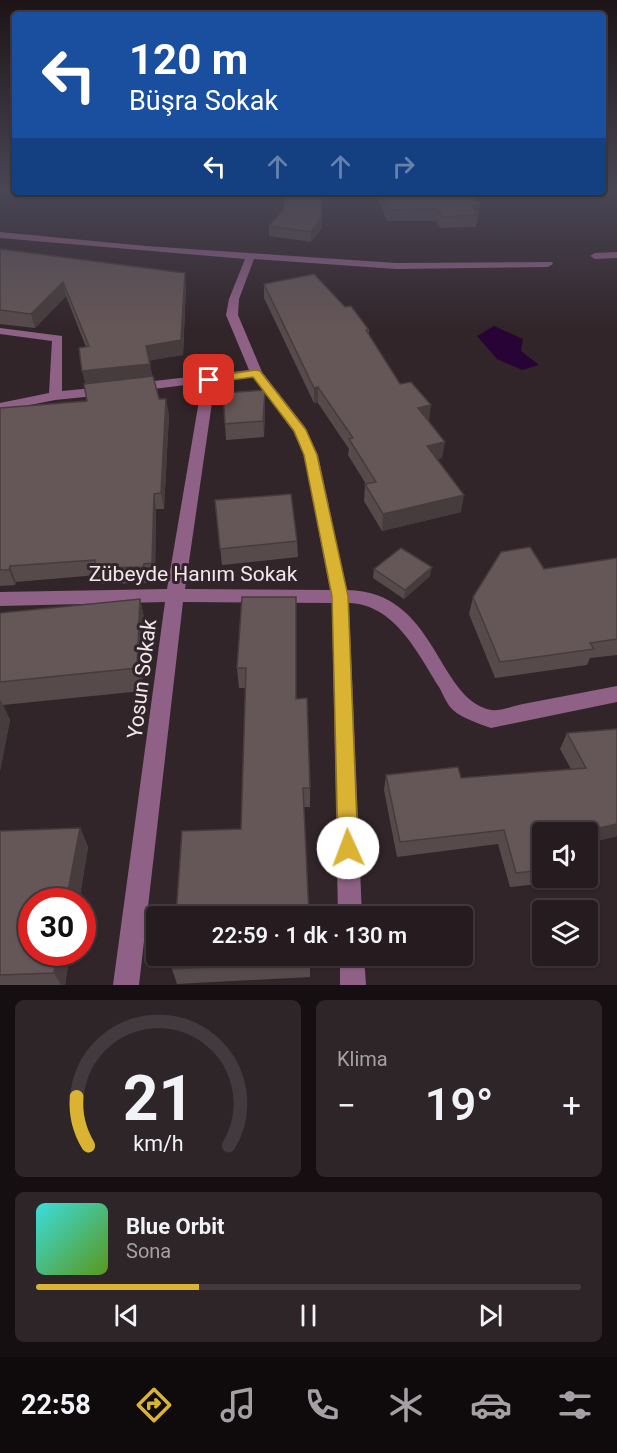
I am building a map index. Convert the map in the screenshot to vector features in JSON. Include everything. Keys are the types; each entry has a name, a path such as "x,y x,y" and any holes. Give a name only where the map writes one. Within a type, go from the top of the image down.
{"street":[{"path":"11,236 250,258 396,266 548,264"},
{"path":"595,256 617,255"},
{"path":"250,258 234,299 232,315 256,373 300,430 310,455 340,596 350,906"},
{"path":"0,331 58,338 55,396"},
{"path":"0,407 55,396 256,373"},
{"name":"Yosun Sokak","path":"126,985 175,595 209,380"},
{"name":"Zübeyde Hanım Sokak","path":"0,599 175,595 366,597 393,612 415,633 460,704 491,719 617,694"},
{"path":"352,966 353,985"}],"shaded area":[{"path":"494,326 523,339 521,351 539,365 522,370 497,359 477,336"}],"building":[{"path":"0,249 185,273 181,340 146,346 150,364 82,371 79,348 89,346 63,282 31,314 0,310"},
{"path":"314,274 345,307 351,306 369,330 366,330 400,384 411,382 431,405 418,408 445,442 427,446 464,495 383,514 365,484 376,482 349,439 353,438 318,387 314,388 264,284"},
{"path":"153,376 159,399 166,399 161,493 154,494 152,563 144,564 143,567 95,568 95,560 10,566 9,570 0,570 0,408 87,401 84,384"},
{"path":"265,390 263,421 225,424 223,393"},
{"path":"291,494 297,541 220,549 215,500"},
{"path":"530,547 544,569 617,558 617,639 590,643 594,649 500,662 473,597 501,552"},
{"path":"401,548 432,567 405,590 374,569"},
{"path":"242,597 296,597 296,699 307,698 310,788 303,788 309,906 177,906 182,831 241,829 246,668 237,668"},
{"path":"140,599 137,668 0,682 0,613"},
{"path":"617,729 617,824 598,828 598,822 532,822 532,871 516,873 504,830 400,842 386,775 458,767 461,778 586,768 567,733"},
{"path":"80,828 69,888 18,888 18,966 55,966 54,973 0,975 0,831"},
{"path":"172,966 231,966 172,969"}],"route":[{"path":"209,380 256,373 300,430 310,455 340,596 348,848"}]}
